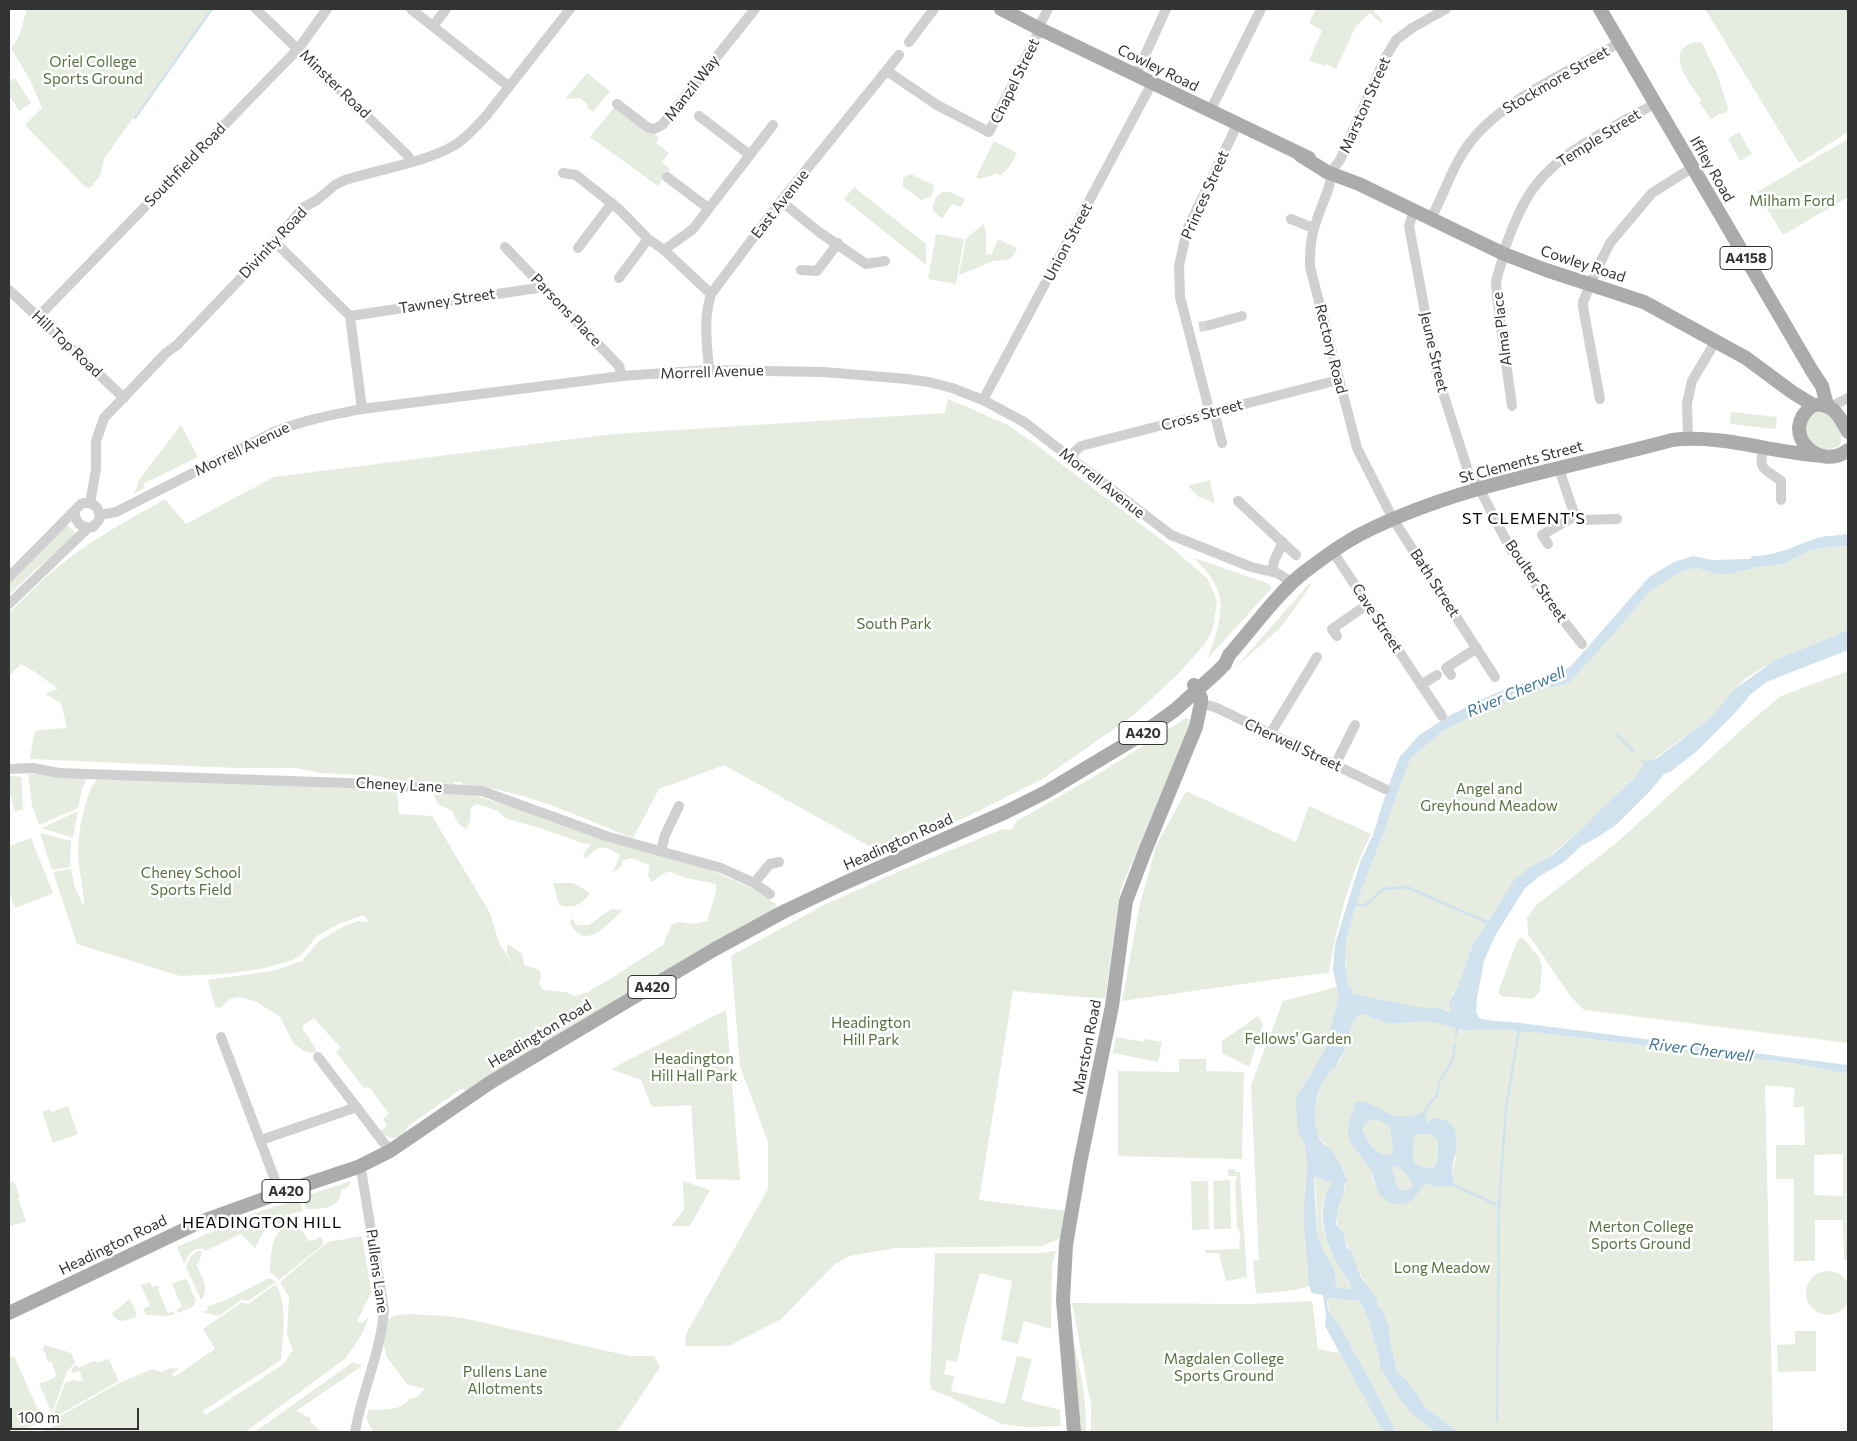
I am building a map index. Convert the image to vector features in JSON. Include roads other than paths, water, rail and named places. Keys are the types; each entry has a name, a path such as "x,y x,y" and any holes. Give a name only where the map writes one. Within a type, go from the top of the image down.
{"main road":[{"name":"Cowley Road","path":"1001,9 1354,182 1504,253 1546,270 1644,302 1746,358 1792,392 1825,407"},
{"name":"Iffley Road","path":"1600,9 1654,104 1822,386 1825,407 1848,432"},
{"path":"1777,450 1793,446 1799,436 1801,417 1799,404 1792,392"},
{"path":"1801,417 1825,407"},
{"path":"1799,436 1810,450 1839,456"},
{"name":"St Clements Street","path":"1293,583 1334,552 1365,532 1437,502 1480,489 1672,440 1688,438 1801,455 1839,456"},
{"name":"A420","path":"1197,692 1225,664 1229,655 1293,583"},
{"name":"Headington Road","path":"9,1313 185,1228 358,1167 390,1151 491,1082 715,949 785,912 1046,792 1136,738 1197,692"},
{"name":"Marston Road","path":"1074,1432 1067,1362 1064,1290 1066,1245 1078,1172 1112,1006 1126,901 1144,851 1196,727 1197,692"}],"street":[{"name":"Minster Road","path":"256,9 400,147 408,156 410,162"},
{"name":"Southfield Road","path":"38,317 298,49 327,9"},
{"path":"411,9 508,86"},
{"path":"432,26 446,9"},
{"name":"Divinity Road","path":"90,503 96,469 98,433 104,418 275,242 304,207 345,180 432,155 457,144 480,122 570,9"},
{"name":"Manzil Way","path":"617,104 647,127 654,129 662,125 755,9"},
{"path":"909,42 934,9"},
{"name":"Chapel Street","path":"887,71 937,105 989,132 1048,9"},
{"path":"1136,75 1166,9"},
{"path":"1210,111 1261,9"},
{"name":"Marston Street","path":"1333,171 1340,160 1385,58 1396,40 1412,28 1446,9"},
{"name":"Stockmore Street","path":"1431,218 1471,140 1495,116 1519,100 1619,43"},
{"name":"East Avenue","path":"709,370 706,343 706,309 711,294 781,202 899,55"},
{"name":"Union Street","path":"983,400 1152,83"},
{"name":"Temple Street","path":"1504,253 1526,199 1539,180 1557,162 1654,104"},
{"path":"699,116 750,155"},
{"path":"664,250 693,229 773,125"},
{"name":"Princes Street","path":"1222,443 1187,330 1178,281 1183,242 1187,230 1237,125"},
{"path":"1600,399 1583,307 1591,284 1610,243 1652,194 1692,168"},
{"name":"Rectory Road","path":"1333,171 1329,187 1312,228 1309,249 1310,267 1357,448 1393,519"},
{"path":"564,173 576,175 612,203 648,239 664,250 711,294"},
{"path":"668,177 708,208"},
{"path":"781,202 819,232 866,264 885,262"},
{"path":"578,248 612,203"},
{"name":"Jeune Street","path":"1414,210 1409,226 1436,371 1469,474 1480,489"},
{"path":"1291,220 1312,228"},
{"path":"619,278 648,239"},
{"path":"275,242 350,316 362,410"},
{"path":"801,270 817,271 838,244"},
{"name":"Parsons Place","path":"506,247 619,366 622,376"},
{"name":"Alma Place","path":"1504,253 1496,282 1512,406"},
{"name":"Tawney Street","path":"350,316 544,287"},
{"name":"Hill Top Road","path":"9,290 124,398"},
{"path":"1210,325 1242,316"},
{"path":"1187,330 1199,328"},
{"path":"1688,438 1687,403 1692,382 1711,349"},
{"name":"Morrell Avenue","path":"100,515 116,512 274,432 300,422 362,410 622,376 709,370 824,372 907,379 952,388 983,400 1024,422 1171,535 1251,567 1281,575 1293,583"},
{"name":"Cross Street","path":"1070,457 1080,446 1338,380"},
{"path":"1825,407 1848,398"},
{"path":"1825,407 1848,403"},
{"path":"1763,448 1760,464 1762,468 1781,481 1781,500"},
{"path":"1559,469 1575,516 1584,520 1617,519"},
{"name":"Boulter Street","path":"1480,489 1510,548 1541,592 1582,644"},
{"path":"1238,501 1296,555"},
{"path":"9,577 81,504 90,503 96,506 100,515 97,524 88,528 9,604"},
{"path":"75,512 75,518 78,523 88,528"},
{"path":"1548,544 1542,535 1575,516"},
{"name":"Bath Street","path":"1393,519 1494,677"},
{"path":"1272,572 1274,561 1283,542"},
{"name":"Cave Street","path":"1334,552 1442,716"},
{"path":"1337,636 1332,629 1368,604"},
{"path":"1450,675 1446,668 1477,648"},
{"path":"1270,734 1316,657"},
{"path":"1421,684 1437,675"},
{"name":"Cherwell Street","path":"1197,692 1217,708 1385,789"},
{"path":"1335,764 1354,724"},
{"name":"Cheney Lane","path":"9,769 33,768 59,772 356,783 482,791 606,836 721,868 754,883 770,894"},
{"path":"661,851 664,835 679,806"},
{"path":"754,883 770,864 779,862"},
{"path":"221,1037 280,1193"},
{"path":"318,1057 390,1151"},
{"path":"260,1140 357,1108"},
{"name":"Pullens Lane","path":"355,1432 360,1406 383,1325 384,1310 362,1175 358,1167"}],"water":[{"name":"River Cherwell","path":"1848,533 1848,546 1821,548 1806,552 1784,564 1757,567 1731,574 1717,574 1697,568 1686,570 1674,576 1651,590 1569,683 1518,695 1477,714 1443,731 1411,758 1357,901 1346,942 1347,985 1351,987 1353,994 1417,1007 1443,1009 1448,1012 1453,1009 1449,1007 1449,1003 1458,986 1474,941 1515,879 1533,865 1556,852 1634,778 1646,762 1656,759 1709,719 1735,689 1775,660 1848,630 1848,650 1766,682 1751,694 1696,752 1670,772 1664,774 1616,825 1581,846 1564,862 1540,876 1525,888 1495,936 1484,961 1476,1012 1479,1018 1486,1020 1848,1065 1848,1073 1798,1064 1533,1032 1504,1029 1468,1031 1428,1021 1389,1024 1362,1014 1354,1020 1344,1051 1336,1067 1333,1068 1319,1090 1315,1114 1319,1138 1337,1159 1347,1181 1338,1206 1336,1224 1343,1233 1347,1248 1351,1251 1361,1277 1378,1301 1377,1305 1382,1309 1389,1327 1389,1336 1397,1372 1408,1382 1426,1408 1457,1432 1434,1432 1402,1403 1380,1368 1369,1322 1359,1301 1328,1298 1329,1312 1340,1326 1396,1432 1383,1432 1325,1326 1326,1315 1323,1295 1312,1293 1309,1286 1303,1217 1307,1167 1305,1146 1298,1132 1296,1100 1298,1093 1310,1076 1325,1048 1339,997 1333,970 1335,944 1361,860 1373,835 1399,758 1418,736 1447,717 1513,686 1561,672 1572,665 1649,577 1674,562 1693,556 1712,560 1750,559 1752,556 1780,552 1821,537","holes":["1317,1177 1331,1182 1325,1197 1323,1210 1323,1224 1326,1237 1337,1262 1351,1285 1351,1289 1336,1288 1335,1271 1323,1250 1317,1233 1314,1178"]},
{"path":"1364,1101 1392,1115 1406,1116 1424,1112 1428,1123 1434,1118 1445,1120 1451,1124 1455,1130 1456,1138 1452,1173 1454,1185 1439,1187 1424,1184 1413,1200 1403,1204 1391,1203 1380,1196 1370,1169 1350,1142 1348,1134 1349,1122 1356,1102","holes":["1370,1119 1389,1125 1393,1148 1390,1155 1380,1153 1372,1147 1367,1139 1362,1129","1419,1134 1431,1135 1438,1140 1437,1163 1432,1168 1414,1163 1413,1139","1394,1165 1400,1169 1408,1177 1413,1187 1405,1191 1398,1188 1392,1169"]}],"waterway":[{"path":"135,118 212,9"},
{"path":"1616,734 1633,751"},
{"path":"1642,760 1647,765"},
{"path":"1355,904 1364,906 1384,889 1407,887 1491,924"},
{"path":"1456,1035 1457,1027"},
{"path":"1497,1421 1499,1206 1506,1109 1519,1029"},
{"path":"1424,1112 1438,1093 1438,1084 1453,1059 1455,1044"},
{"path":"1454,1185 1499,1206"}],"tunnel":[{"path":"1199,327 1210,325"}],"district":[{"name":"ST CLEMENT'S","path":"1524,519"},
{"name":"HEADINGTON HILL","path":"262,1223"}],"park label":[{"name":"Oriel College Sports Ground","path":"93,70"},
{"name":"Milham Ford","path":"1792,201"},
{"name":"South Park","path":"894,624"},
{"name":"Angel and Greyhound Meadow","path":"1489,798"},
{"name":"Cheney School Sports Field","path":"191,882"},
{"name":"Headington Hill Park","path":"871,1032"},
{"name":"Fellows' Garden","path":"1298,1039"},
{"name":"Headington Hill Hall Park","path":"694,1068"},
{"name":"Merton College Sports Ground","path":"1641,1236"},
{"name":"Long Meadow","path":"1442,1268"},
{"name":"Magdalen College Sports Ground","path":"1224,1368"},
{"name":"Pullens Lane Allotments","path":"505,1380"}]}
